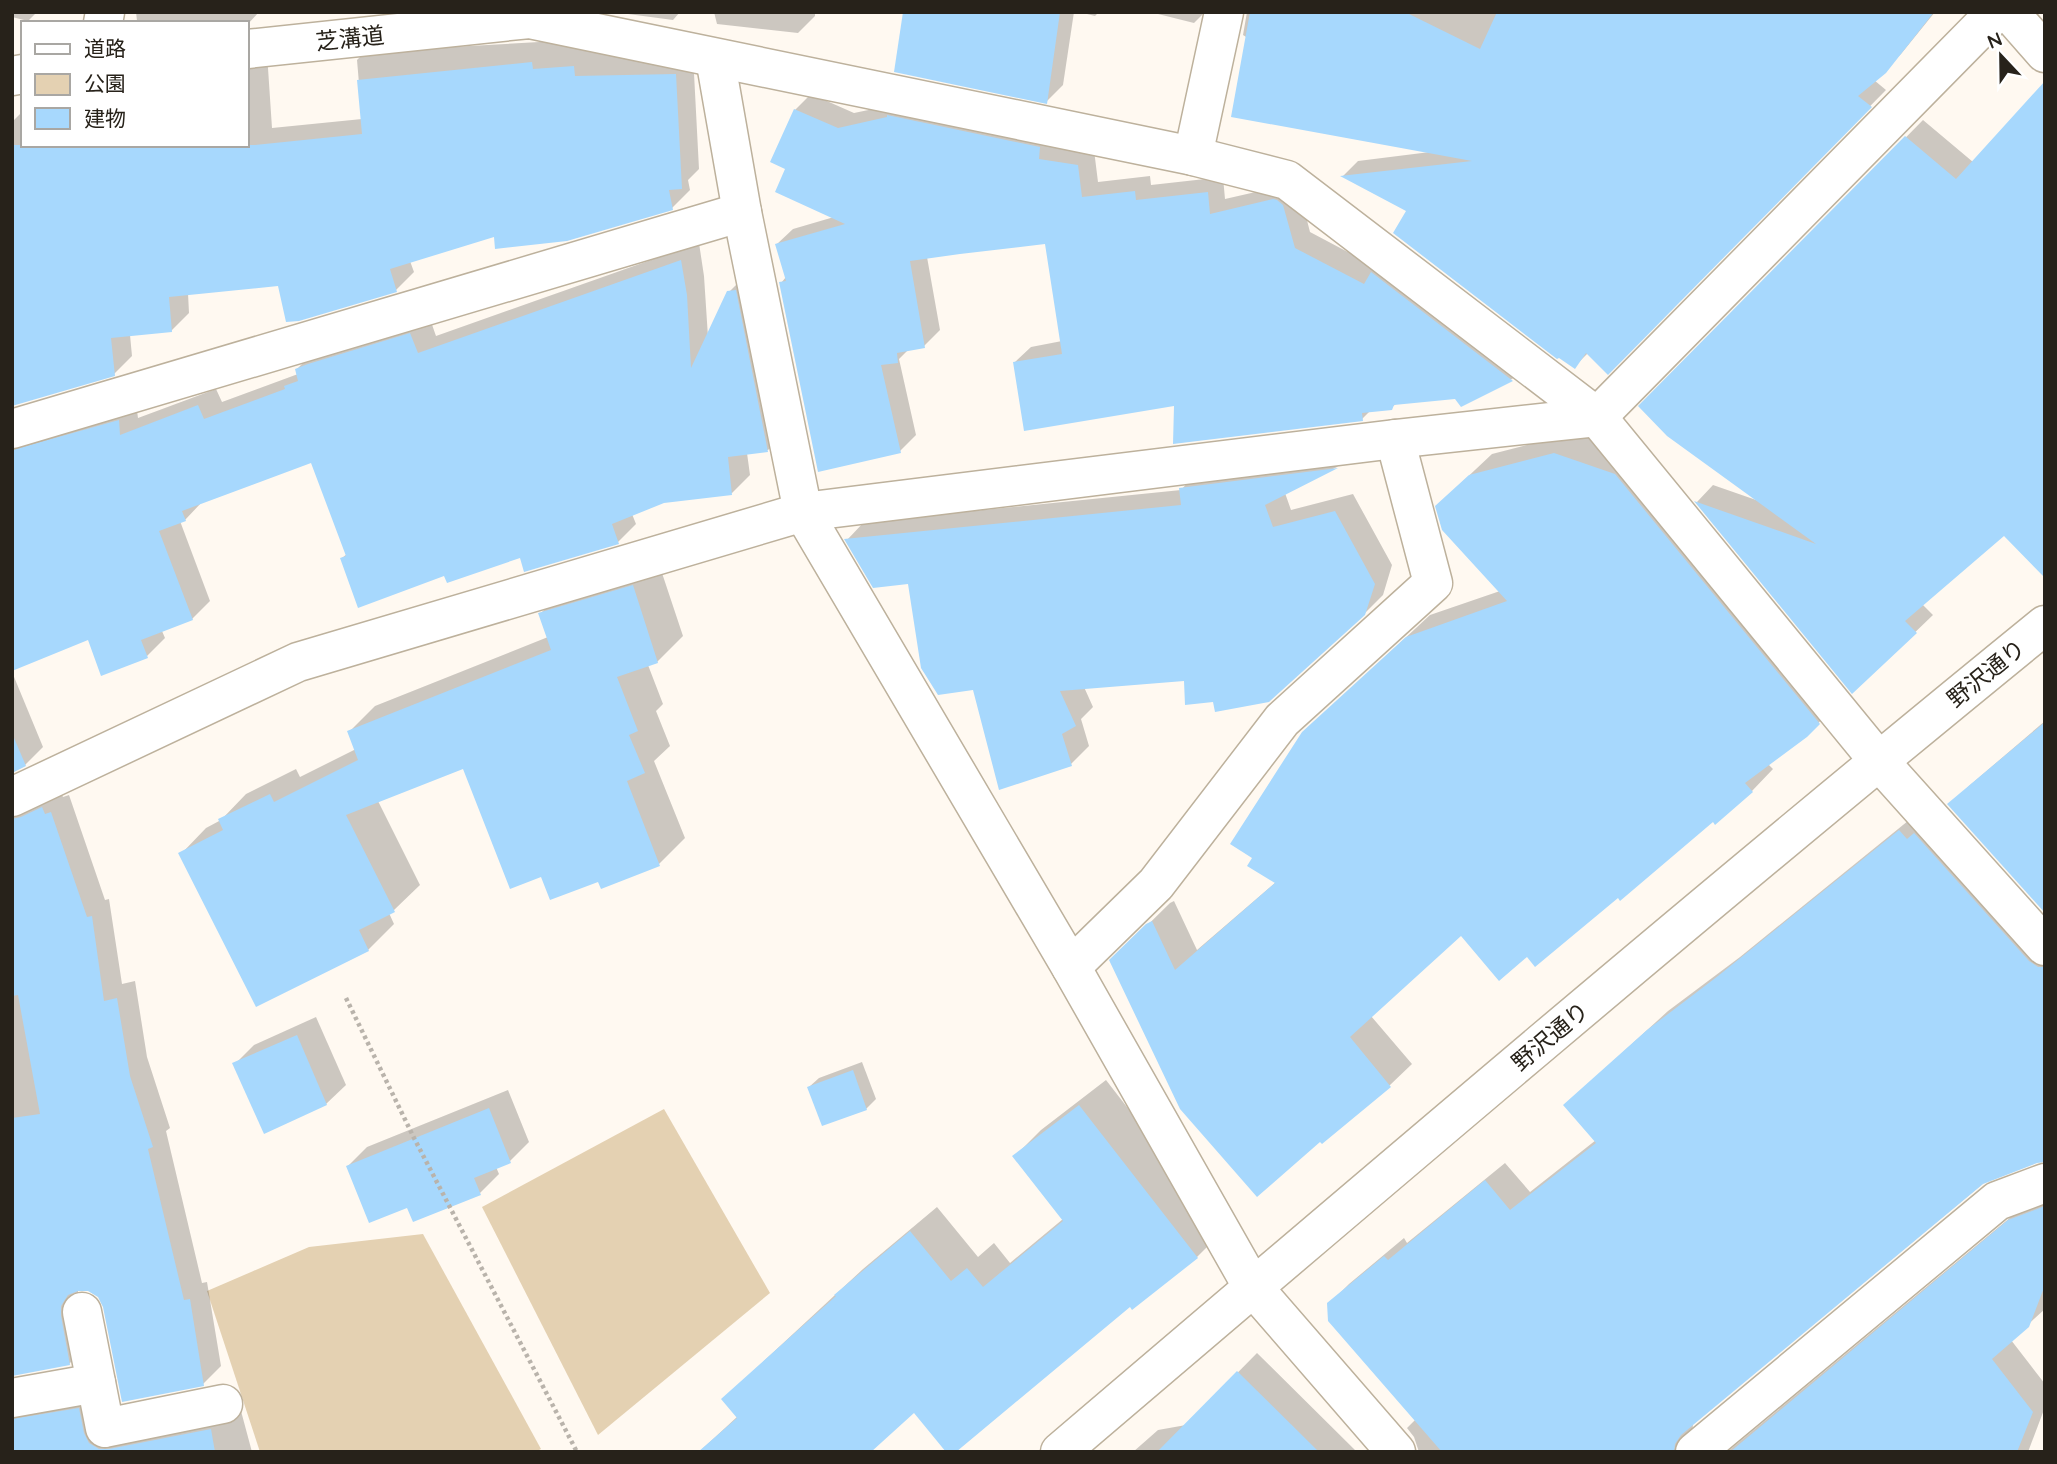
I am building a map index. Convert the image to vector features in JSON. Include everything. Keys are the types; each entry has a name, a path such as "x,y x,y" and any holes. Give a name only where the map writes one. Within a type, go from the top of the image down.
{"street":[{"path":"1193,156 1224,12"},
{"path":"12,797 298,662 803,512 1395,439 1597,417 1997,12"},
{"path":"2009,12 2045,53"},
{"name":"芝溝道","path":"248,49 530,16 715,58 1193,156 1287,180 1597,417 1878,760 2045,946"},
{"path":"715,58 742,212 803,512 1071,967 1252,1286 1396,1452"},
{"path":"12,429 742,212"},
{"path":"1071,967 1156,884 1282,720 1433,583 1395,439"},
{"name":"野沢通り","path":"1060,1452 1252,1286 1878,760 2045,625"},
{"path":"1695,1452 1997,1201 2045,1184"},
{"path":"82,1312 105,1428 223,1404"},
{"path":"12,1398 96,1383"}],"path":[{"path":"346,998 419,1149 577,1452"}],"green space":[{"path":"664,1109 770,1293 598,1435 482,1207"},
{"path":"423,1234 541,1449 535,1452 260,1452 207,1291 309,1247"}],"building":[{"path":"903,12 1060,12 1047,104 894,72"},
{"path":"1250,12 1405,12 1480,49 1497,12 1934,12 1886,73 1858,96 1872,107 1608,375 1586,353 1575,369 1557,359 1393,233 1406,211 1340,176 1472,161 1231,117"},
{"path":"532,62 533,69 574,66 575,76 676,74 682,189 669,190 673,210 567,241 495,249 494,237 390,269 397,292 299,321 286,322 278,286 169,297 172,332 111,338 115,376 12,406 12,145 248,147 362,134 357,80"},
{"path":"2045,81 2045,578 2004,536 1905,621 1917,633 1852,694 1694,501 1816,544 1667,436 1638,406 1905,136 1956,179"},
{"path":"794,109 838,128 887,115 1040,147 1039,159 1078,165 1082,197 1135,191 1136,200 1208,192 1210,214 1277,200 1283,205 1295,248 1364,284 1371,272 1513,381 1461,407 1455,399 1394,405 1392,410 1362,413 1363,421 1173,444 1174,406 1024,431 1013,362 1062,354 1045,244 960,254 910,261 925,348 897,353 898,363 881,365 901,453 818,472 779,282 786,281 775,244 845,224 775,192 785,169 770,162"},
{"path":"681,260 687,295 691,368 727,291 736,290 768,452 728,457 732,495 664,503 612,524 619,544 524,572 520,558 447,583 444,576 358,608 340,558 346,556 311,463 182,511 186,521 159,531 193,620 141,640 148,658 101,676 88,640 12,671 12,450 119,420 120,435 198,405 204,419 285,389 284,386 298,381 295,369 308,364 410,333 418,353"},
{"path":"1554,453 1615,474 1820,724 1807,737 1745,783 1753,792 1715,825 1713,822 1620,901 1618,898 1535,967 1527,957 1499,981 1461,936 1350,1037 1391,1087 1322,1144 1320,1142 1257,1197 1180,1109 1109,960 1152,921 1175,970 1275,883 1247,866 1252,858 1230,844 1302,732 1406,637 1507,601 1442,530 1435,506 1469,475"},
{"path":"1338,468 1265,505 1273,527 1335,511 1375,584 1365,615 1269,702 1215,712 1213,702 1185,705 1184,681 1060,691 1076,726 1062,734 1072,766 999,790 973,690 938,695 921,668 908,584 873,588 844,539 1181,505 1179,488"},
{"path":"633,585 658,663 617,677 638,731 629,735 645,773 627,781 660,866 601,889 598,882 550,900 541,877 510,889 463,769 346,815 395,912 359,930 369,951 256,1007 178,853 223,830 218,819 270,794 274,802 358,760 347,731 551,650 538,613"},
{"path":"2045,722 2045,913 1947,804"},
{"path":"14,738 26,766 12,773 12,739"},
{"path":"42,807 45,814 51,812 87,917 92,916 104,1001 117,998 130,1076 153,1147 148,1149 184,1300 190,1299 204,1386 122,1402 103,1307 98,1297 88,1291 68,1295 61,1306 70,1365 12,1376 12,1118 40,1114 18,995 12,996 12,819"},
{"path":"1899,830 1907,839 1914,833 2029,961 2038,967 2045,967 2045,1162 1983,1184 1681,1435 1675,1444 1674,1452 1442,1452 1328,1321 1327,1303 1384,1256 1388,1260 1485,1180 1510,1210 1596,1143 1563,1105 1647,1030"},
{"path":"297,1035 327,1105 264,1134 232,1063"},
{"path":"853,1070 867,1110 822,1126 807,1087"},
{"path":"1079,1105 1198,1258 1132,1310 1130,1307 956,1452 946,1452 914,1413 871,1452 698,1452 737,1418 721,1399 836,1296 834,1295 910,1231 951,1281 967,1268 983,1287 1063,1221 1012,1156"},
{"path":"489,1108 511,1163 474,1178 481,1195 413,1222 407,1208 369,1223 346,1166"},
{"path":"2045,1206 2045,1285 2029,1327 1992,1359 2033,1412 2017,1452 1730,1452 2008,1220"},
{"path":"1237,1371 1319,1452 1157,1452"},
{"path":"79,1408 84,1433 89,1443 99,1449 211,1429 215,1452 12,1452 12,1419"}]}
